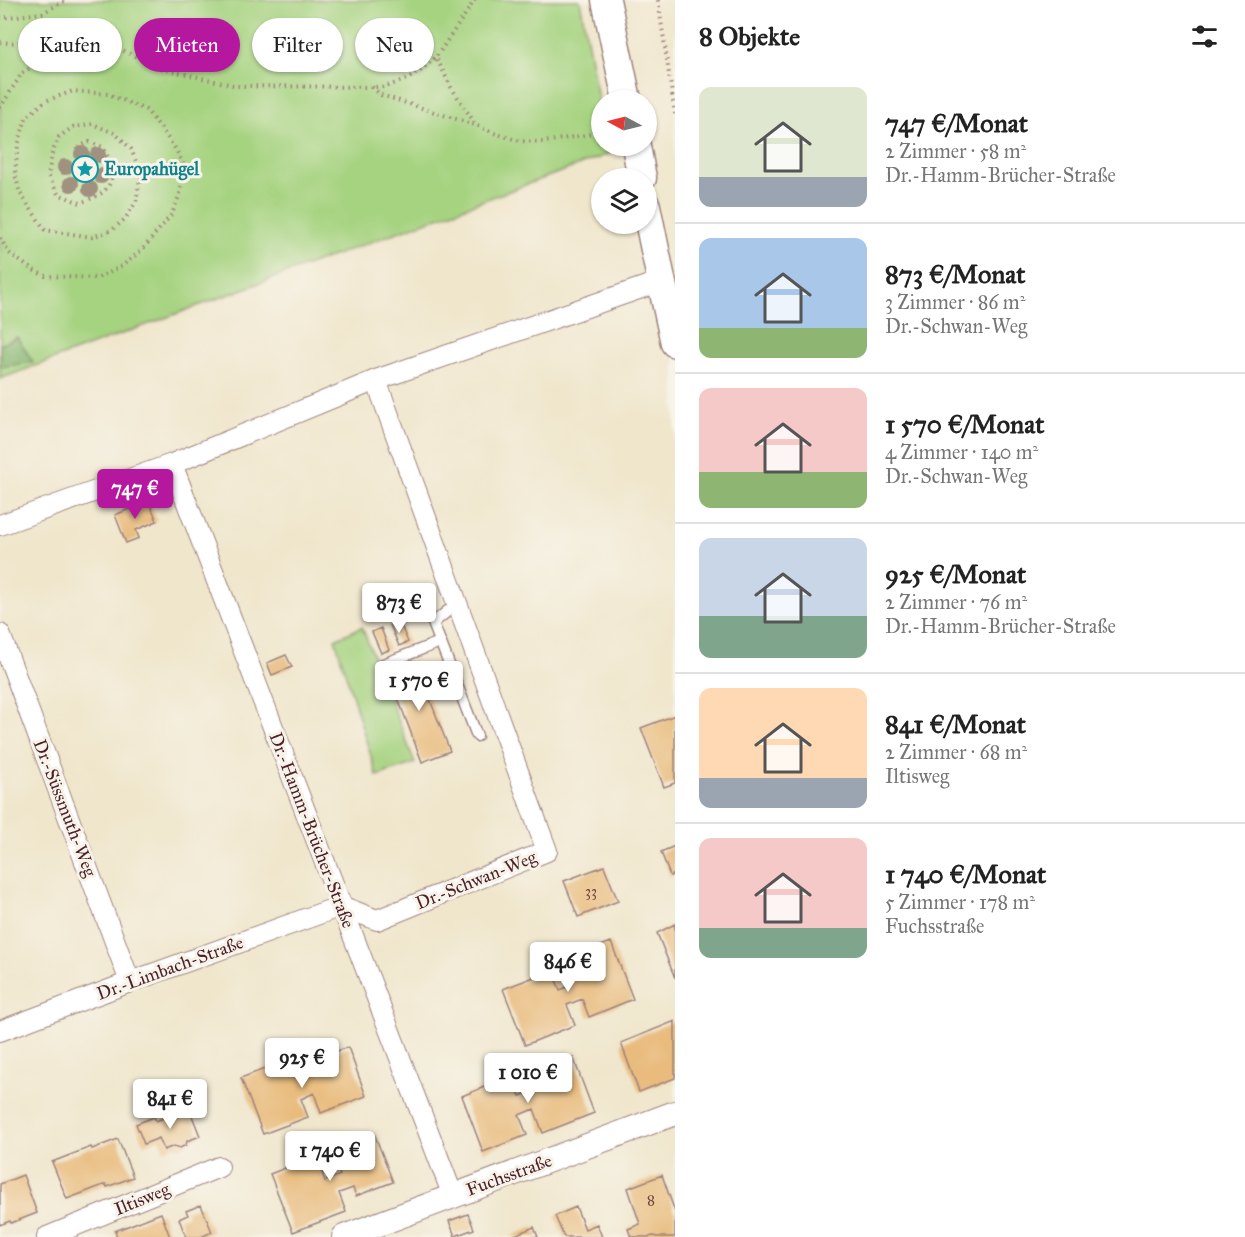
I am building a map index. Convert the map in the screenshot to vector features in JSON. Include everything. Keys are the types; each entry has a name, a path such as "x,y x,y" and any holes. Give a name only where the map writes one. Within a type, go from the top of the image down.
{"main road":[{"path":"606,0 625,90"},
{"path":"651,234 675,343"}],"street":[{"path":"0,525 172,464 376,380 661,279"},
{"name":"Dr.-Schwan-Weg","path":"341,906 377,920 547,851 376,380"},
{"name":"Dr.-Hamm-Brücher-Straße","path":"172,464 453,1196"},
{"name":"Dr.-Süssmuth-Weg","path":"0,633 130,982"},
{"name":"Dr.-Limbach-Straße","path":"0,1031 341,906"},
{"name":"Fuchsstraße","path":"344,1237 675,1113"},
{"name":"Iltisweg","path":"59,1235 219,1167"}],"lane":[{"path":"458,607 449,610 434,623 477,736"},
{"path":"381,665 440,642"}],"path":[{"path":"0,18 42,13 67,0"},
{"path":"122,50 164,69 237,86 383,87 405,81 421,72 436,57 475,0"},
{"path":"658,0 675,114"},
{"path":"0,42 18,43"},
{"path":"436,57 451,87 476,125"},
{"path":"0,108 24,72"},
{"path":"372,87 381,95 520,141 544,142 591,134"},
{"path":"0,238 9,253 30,269 45,276 98,279 123,266 142,250 172,214 181,190 183,164 176,150 146,110 108,94 73,91 45,101 26,118 18,145 15,174 20,193 45,230 92,237 111,230 125,219 136,202 141,174 131,149 116,134 93,124 73,127 59,137 52,153 48,176 58,194 80,203 102,193 111,182 112,165 104,147 89,142 79,147"}],"green space":[{"path":"0,0 580,0 596,90 591,90 591,156 604,156 0,379"},
{"path":"17,337 33,362 0,367 0,345"},
{"path":"362,627 415,763 377,776 335,639"}],"building":[{"path":"149,501 157,521 136,530 139,538 126,543 115,515"},
{"path":"399,621 408,642 399,646 390,625"},
{"path":"381,628 389,650 381,653 372,632"},
{"path":"286,655 292,667 272,675 267,663"},
{"path":"415,661 450,751 422,762 388,672"},
{"path":"675,715 675,783 664,787 641,728"},
{"path":"675,846 675,874 670,876 661,852"},
{"path":"604,866 618,901 578,917 564,881"},
{"path":"675,924 675,978 657,933"},
{"path":"611,942 633,999 589,1017 582,999 567,1005 575,1025 525,1045 503,989 552,970 560,990 569,986 559,962"},
{"path":"675,1021 675,1078 639,1092 621,1043"},
{"path":"348,1047 366,1096 321,1113 314,1093 301,1099 308,1117 263,1134 241,1078 293,1058 299,1076 314,1070 311,1061"},
{"path":"573,1057 594,1113 543,1133 534,1109 519,1115 527,1135 483,1152 462,1096 512,1076 520,1096 535,1090 528,1073"},
{"path":"189,1108 200,1136 187,1141 186,1145 180,1148 174,1146 164,1150 159,1138 144,1144 136,1124 154,1117 156,1121"},
{"path":"374,1133 393,1182 356,1196 353,1188 339,1193 346,1212 293,1232 270,1174 316,1156 325,1181 340,1175 331,1151"},
{"path":"118,1139 133,1177 107,1187 106,1184 67,1199 52,1162"},
{"path":"23,1175 37,1213 0,1225 0,1184"},
{"path":"662,1175 675,1212 675,1237 631,1237 628,1229 640,1224 628,1188"},
{"path":"201,1205 212,1232 201,1237 186,1237 179,1219 188,1215 186,1211"},
{"path":"576,1207 585,1229 597,1224 602,1237 564,1237 555,1216"},
{"path":"161,1213 170,1237 117,1237 115,1231"},
{"path":"468,1214 474,1229 455,1236 449,1221"},
{"path":"534,1227 538,1237 510,1237"}],"place":[{"name":"Europahügel","path":"85,169"}]}
